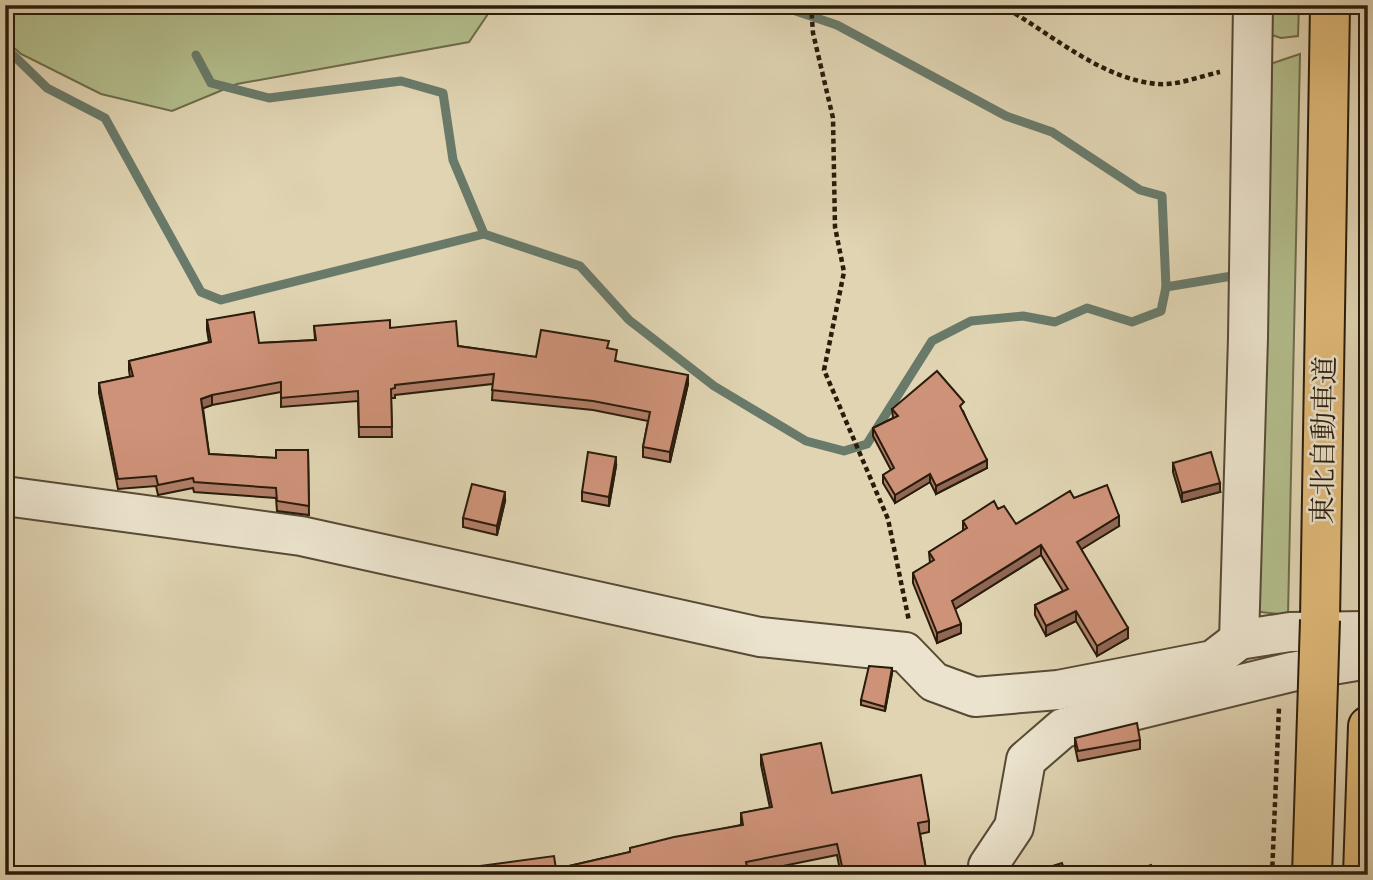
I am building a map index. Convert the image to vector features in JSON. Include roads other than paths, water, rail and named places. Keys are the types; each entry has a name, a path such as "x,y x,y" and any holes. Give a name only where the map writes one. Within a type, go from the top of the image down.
{"highway":[{"name":"東北自動車道","path":"1312,875 1320,620 1330,5"},
{"path":"1363,875 1368,726"}],"street":[{"path":"1238,640 1248,338 1253,5"},
{"path":"5,496 302,536 760,637 905,652 934,682 975,697 1058,690 1213,660 1238,640 1290,632 1368,631"},
{"path":"988,875 988,866 1014,827 1027,760 1063,728 1279,676 1368,659"}],"waterway":[{"path":"778,5 837,25 1006,116 1052,132 1140,190 1162,196 1166,287"},
{"path":"5,47 47,88 105,118 201,292 221,300 484,234"},
{"path":"196,55 211,83 269,98 401,81 443,93 453,160 484,234 580,266 629,320 714,386 806,441 844,451 867,444 932,341 971,321 1023,316 1055,322 1087,308 1132,322 1161,311 1166,287 1238,275"}]}
